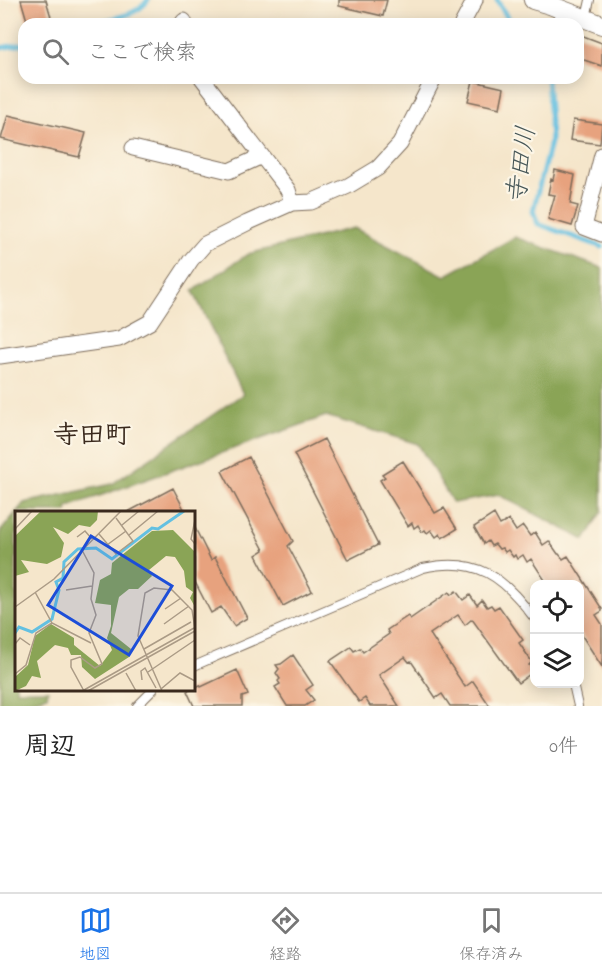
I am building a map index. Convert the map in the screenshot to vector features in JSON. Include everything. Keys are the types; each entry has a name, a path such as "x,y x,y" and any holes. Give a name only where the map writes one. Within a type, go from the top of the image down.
{"street":[{"path":"465,18 475,0"},
{"path":"533,0 593,14"},
{"path":"207,84 288,190 292,203"},
{"path":"0,356 119,339 150,322 191,260 205,244 292,203 311,202 348,186 378,168 400,144 431,84"},
{"path":"133,148 229,171 262,156"},
{"path":"602,155 584,227 602,234"}],"lane":[{"path":"195,666 423,568 437,565 455,564 473,567 496,577 511,589 530,613"},
{"path":"574,688 578,706"},
{"path":"137,706 152,691"}],"green space":[{"path":"354,228 445,276 515,237 602,268 602,512 585,540 499,495 453,503 418,444 326,416 68,507 67,511 18,511 24,503 112,484 243,394 193,291 248,254"},
{"path":"15,514 15,691 48,691 47,696 11,706 0,706 0,532"}],"building":[{"path":"21,0 46,0 51,17 26,18"},
{"path":"339,0 387,0 383,16 339,6"},
{"path":"584,36 602,43 602,66 584,60"},
{"path":"472,84 504,88 500,108 468,101"},
{"path":"8,115 86,133 79,157 1,139"},
{"path":"573,120 602,124 600,144 570,140"},
{"path":"555,170 575,175 570,204 578,206 572,226 548,219 555,195 548,194"},
{"path":"324,439 378,545 348,560 294,454"},
{"path":"249,457 293,541 288,546 312,591 283,606 256,555 264,550 222,471"},
{"path":"403,461 435,513 444,508 457,529 442,538 440,534 436,537 431,530 427,533 425,530 422,532 418,525 414,528 412,523 408,526 380,480 385,477 382,474"},
{"path":"173,488 185,511 130,511"},
{"path":"494,514 500,525 509,520 516,531 523,526 530,536 535,532 543,545 549,541 563,559 568,556 583,580 545,580 531,559 527,562 523,555 517,559 508,550 505,552 495,544 491,546 488,541 484,544 474,527"},
{"path":"195,528 211,560 215,557 247,618 234,626 221,607 211,613 195,582"},
{"path":"584,581 602,609 596,615 602,624 602,667 584,639"},
{"path":"456,591 463,600 470,595 477,605 482,600 487,607 491,605 494,609 499,606 523,640 519,643 530,659 530,674 518,683 472,619 465,625 458,615 430,634 465,687 473,681 490,706 450,706 442,694 436,698 411,661 409,662 405,657 379,675 399,706 370,706 365,698 359,702 330,661 351,647 354,651 360,648 363,652 389,634 387,630 408,616 410,619 449,592 451,595"},
{"path":"293,655 313,685 306,690 314,700 305,706 287,706 275,687 280,684 276,673 279,669 276,665"},
{"path":"237,670 248,695 242,697 242,706 194,706 187,691 195,691 195,687 200,685 201,687"}],"waterway":[{"name":"寺田川","path":"116,18 137,10 148,0"},
{"name":"寺田川","path":"497,0 508,18"},
{"name":"寺田川","path":"0,48 18,45"},
{"name":"寺田川","path":"547,84 551,139 533,211 538,224 602,247"}],"district":[{"name":"寺田町","path":"92,437"}]}
